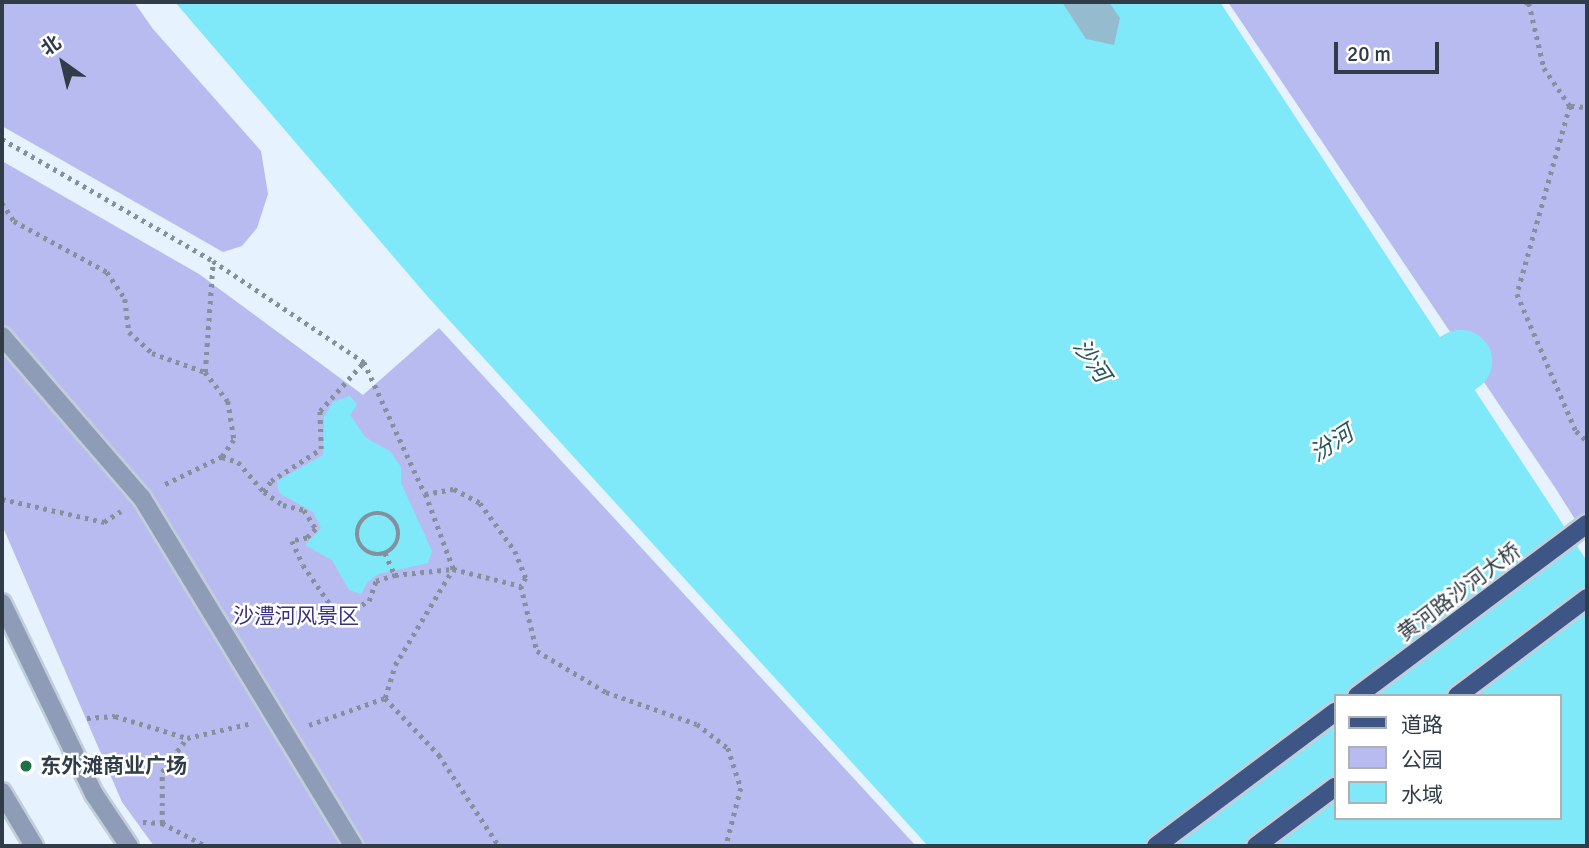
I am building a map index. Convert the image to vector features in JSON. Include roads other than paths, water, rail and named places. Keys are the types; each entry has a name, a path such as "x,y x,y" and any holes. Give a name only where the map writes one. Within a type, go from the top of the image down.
{"main road":[{"name":"黄河路沙河大桥","path":"1360,694 1587,524"},
{"path":"1460,694 1587,598"},
{"path":"1156,846 1334,713"},
{"path":"1256,846 1334,788"}],"street":[{"path":"2,336 142,498 354,846"},
{"path":"2,603 58,721 103,806 129,846"},
{"path":"2,792 34,846"}],"water":[{"name":"沙河","path":"175,2 1220,2 1587,561 1587,846 928,846 428,297"},
{"path":"350,396 357,404 350,415 366,438 390,451 401,467 401,483 432,551 428,563 378,574 367,583 361,594 349,590 332,560 305,545 321,528 313,512 279,493 277,481 323,455 324,417 333,402"}],"waterway":[{"name":"汾河","path":"1382,411 1460,361"}],"place":[{"name":"东外滩商业广场","path":"26,766"}],"park label":[{"name":"沙澧河风景区","path":"296,616"}]}
